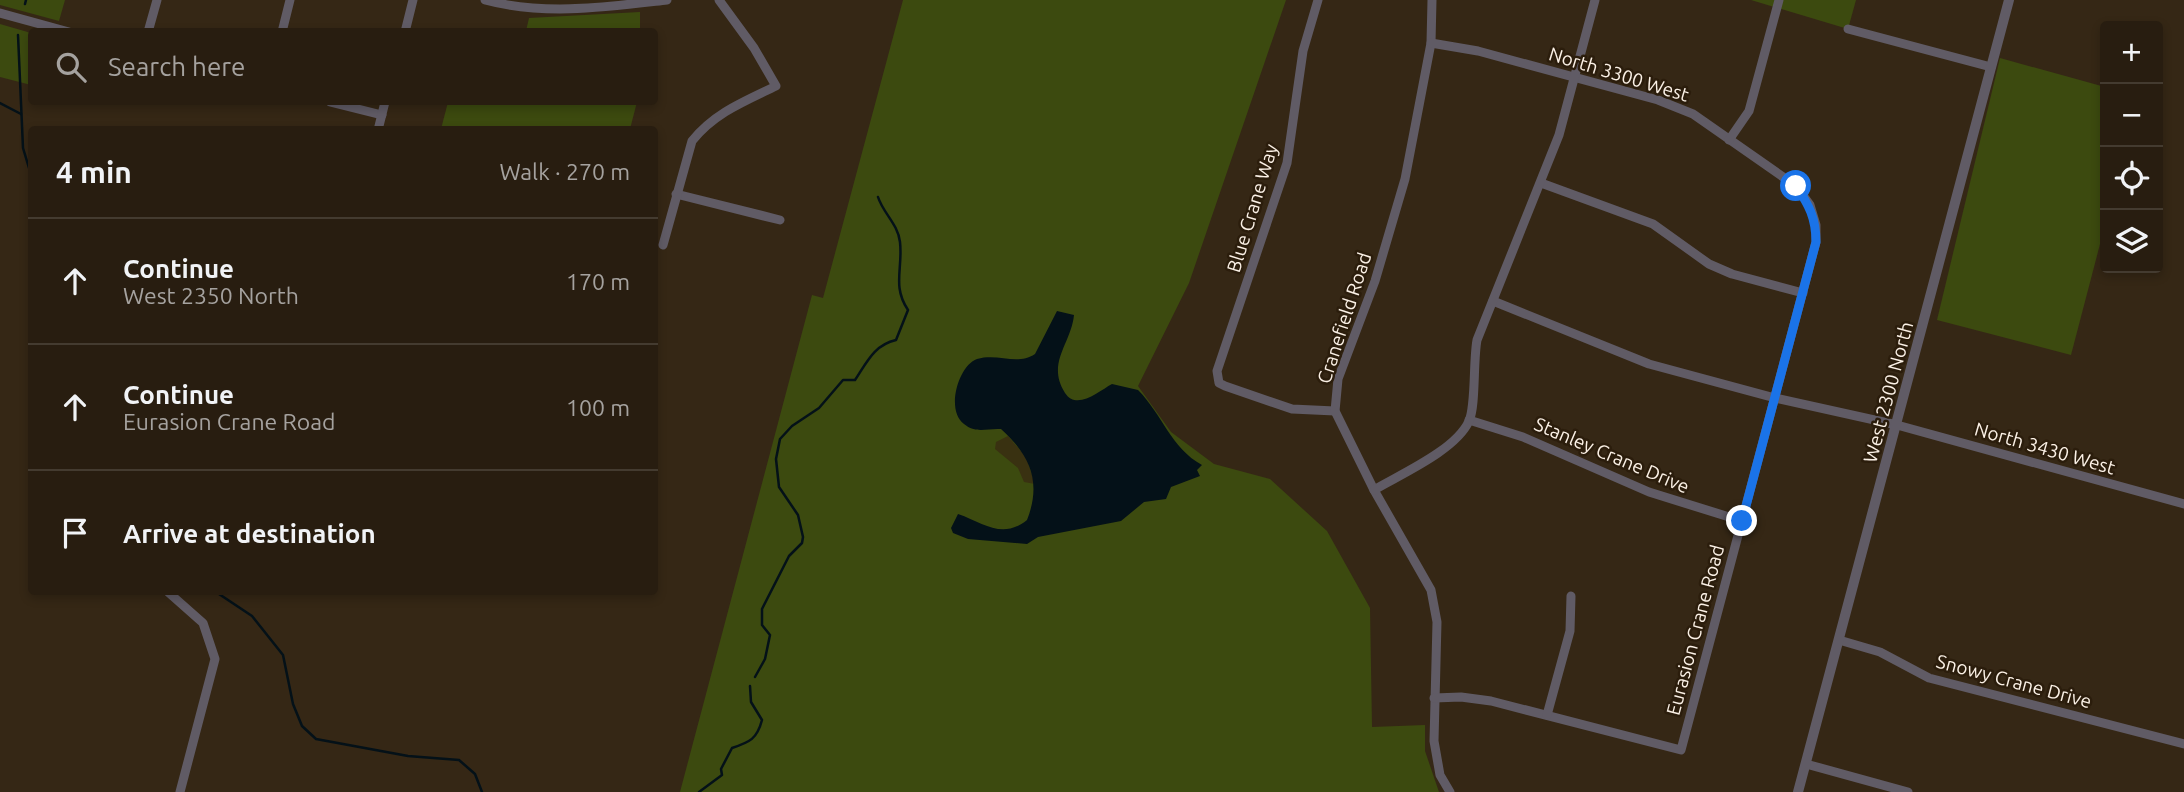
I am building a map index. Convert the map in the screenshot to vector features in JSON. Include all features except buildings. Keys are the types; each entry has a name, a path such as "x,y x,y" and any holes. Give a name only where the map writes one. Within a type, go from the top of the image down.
{"street":[{"path":"150,28 157,0"},
{"path":"283,28 290,0"},
{"path":"406,28 413,0"},
{"path":"485,0 518,9 542,5 667,0"},
{"path":"663,245 692,141 703,127 723,112 776,86 754,48 719,0"},
{"name":"Blue Crane Way","path":"1318,0 1303,51 1287,163 1219,365 1219,383 1292,409 1335,411"},
{"name":"Cranefield Road","path":"1432,0 1431,43 1405,179 1375,281 1338,379 1335,411 1374,490 1431,590 1437,622 1434,698 1436,760 1450,792"},
{"path":"1374,490 1440,451 1454,440 1469,420 1472,365 1477,340 1559,135 1595,0"},
{"path":"1729,140 1749,111 1779,0"},
{"name":"West 2300 North","path":"1798,792 2009,0"},
{"path":"0,13 54,28"},
{"path":"1848,29 1992,67"},
{"name":"North 3300 West","path":"1431,43 1478,51 1574,77 1658,100 1693,114 1796,186 1810,205"},
{"path":"342,105 382,115"},
{"path":"379,126 385,105"},
{"path":"1541,183 1653,224 1709,264 1732,274 1803,293"},
{"path":"676,194 780,220"},
{"name":"Eurasion Crane Road","path":"1547,715 1681,750 1816,242 1816,225 1810,205"},
{"name":"North 3430 West","path":"1493,301 1649,363 1775,398 1897,425 2184,504"},
{"name":"Stanley Crane Drive","path":"1469,420 1523,436 1658,496 1742,521"},
{"path":"171,595 203,623 215,659 180,792"},
{"path":"1434,698 1461,696 1547,715 1570,631 1571,596"},
{"name":"Snowy Crane Drive","path":"1839,640 1880,652 1929,678 2184,744"},
{"path":"1806,764 1908,792"}],"green space":[{"path":"0,0 65,0 59,21 0,5"},
{"path":"903,0 1286,0 1189,283 1138,386 1171,432 1214,464 1270,479 1327,531 1370,608 1372,727 1425,725 1425,751 1439,792 680,792 812,295 823,298"},
{"path":"1751,0 1856,0 1848,29"},
{"path":"640,12 640,28 527,28 529,18"},
{"path":"0,24 28,32 28,84 0,77"},
{"path":"2000,58 2100,86 2100,244 2071,355 1937,320"},
{"path":"447,105 636,105 631,126 442,126"}],"sand":[{"path":"1008,436 1026,457 1035,484 1024,482 1018,468 995,449 996,442"}],"shaded area":[{"path":"1057,311 1074,315 1059,363 1060,382 1065,393 1070,398 1082,400 1112,384 1138,390 1174,440 1191,458 1202,465 1197,470 1200,476 1171,487 1166,499 1144,502 1121,521 1038,537 1027,544 968,539 953,533 951,528 958,514 1001,529 1018,526 1027,520 1033,481 1026,459 1001,429 977,430 964,424 955,409 955,399 960,379 970,363 977,359 1021,359 1035,354"}],"waterway":[{"path":"25,4 26,0"},
{"path":"18,35 23,148 28,165"},
{"path":"0,103 21,114"},
{"path":"755,677 765,659 770,635 762,625 762,609 789,556 802,543 803,537 798,515 779,487 776,459 780,439 792,426 819,408 843,380 855,380 877,350 896,340 908,310 899,285 899,236 878,197"},
{"path":"220,595 252,616 283,655 293,704 302,726 316,739 408,756 459,760 475,774 482,792"},
{"path":"699,792 722,775 721,769 732,748 748,742 758,732 762,720 751,702 750,686"}],"route":[{"path":"1742,521 1816,242 1816,225 1810,205 1796,186"}]}
